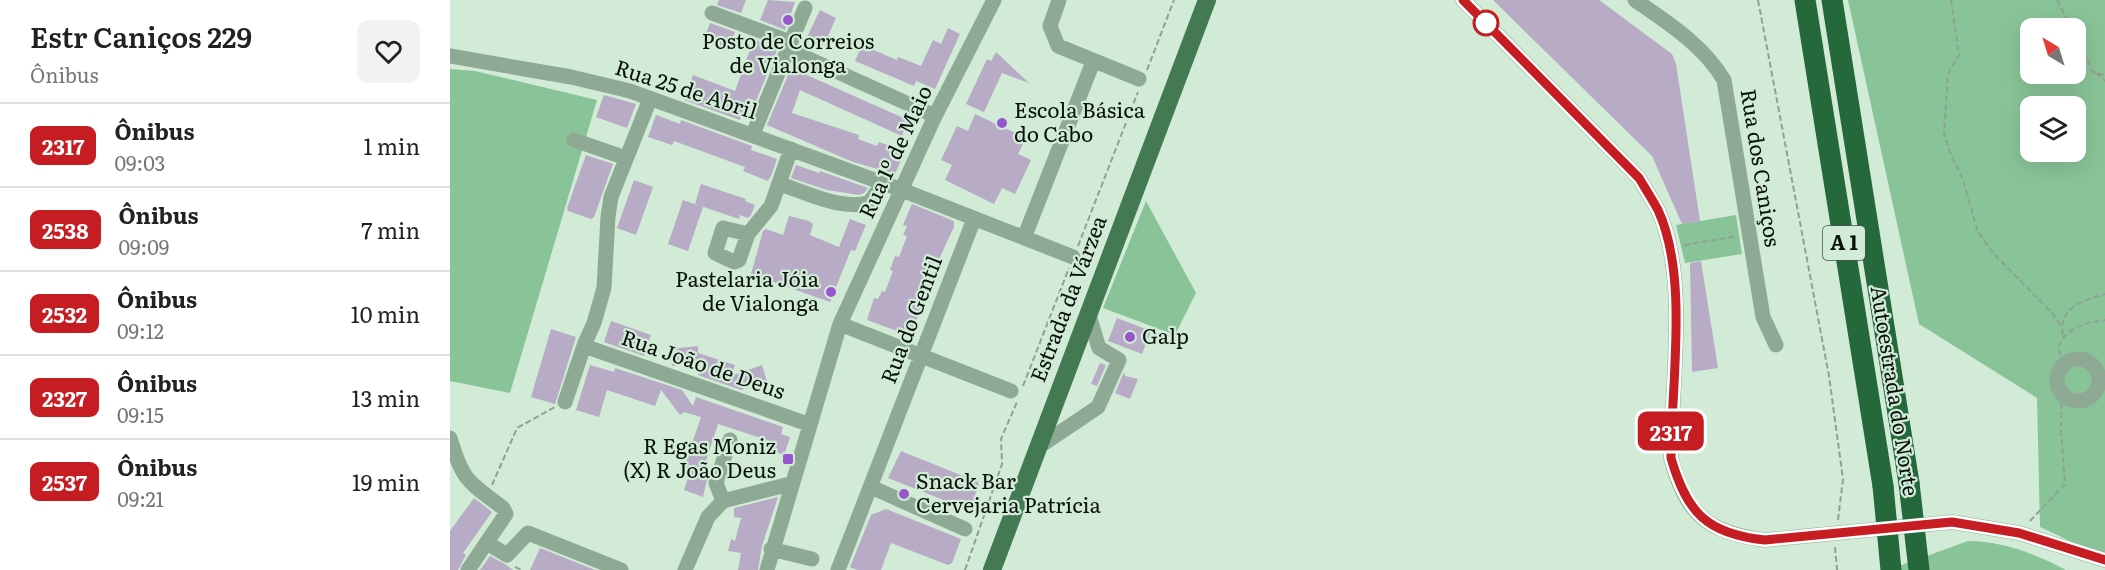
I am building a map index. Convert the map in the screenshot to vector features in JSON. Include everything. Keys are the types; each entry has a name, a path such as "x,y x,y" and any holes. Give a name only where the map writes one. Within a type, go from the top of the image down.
{"highway":[{"name":"Autoestrada do Norte","path":"1805,0 1883,486 1891,570"},
{"name":"Autoestrada do Norte","path":"1832,0 1909,483 1919,570"}],"main road":[{"name":"Estrada da Várzea","path":"992,570 1036,448 1207,0"},
{"name":"Estrada da Várzea","path":"1191,46 1215,0"}],"street":[{"name":"Rua 1º de Maio","path":"767,570 790,484 840,324 935,116 994,0"},
{"path":"1059,0 1050,22 1053,39 1062,50 1140,83"},
{"path":"1463,0 1639,178 1658,210 1669,247 1675,285 1671,458 1679,485 1691,509 1716,528 1737,537 1765,540 1952,522 2019,533 2105,560"},
{"name":"Rua dos Caniços","path":"1635,0 1698,47 1713,62 1724,80 1762,317 1776,345"},
{"path":"753,134 805,8"},
{"path":"712,13 788,45 935,116"},
{"name":"Rua 25 de Abril","path":"450,56 571,77 630,91 753,134 1073,257"},
{"path":"1024,238 1093,62"},
{"path":"565,402 594,324 604,288 609,208 650,99"},
{"path":"574,140 627,158"},
{"path":"748,234 771,206 791,149"},
{"path":"780,184 844,203 859,205 870,202 876,193"},
{"name":"Rua do Gentil","path":"838,570 974,219"},
{"path":"1036,448 1098,407 1119,360 1099,348 1088,312"},
{"path":"840,324 1011,391"},
{"name":"Rua João de Deus","path":"584,346 808,424"},
{"path":"2075,358 2088,360 2102,376 2097,390 2087,399 2074,401 2062,394 2057,376 2063,364 2075,358"},
{"path":"450,438 462,471 503,508 505,518 468,570"},
{"path":"723,501 716,483 730,440"},
{"path":"685,570 708,517 723,501 790,484"},
{"path":"871,487 965,529"},
{"path":"487,543 507,555 528,533 620,570"},
{"path":"771,549 812,559"}],"path":[{"path":"965,570 1002,464 1001,439 1174,0"},
{"path":"1758,0 1829,376 1843,479 1837,534 1837,570"},
{"path":"1951,0 1959,55 1948,74 1944,134 1963,180 1978,232 1994,254 2054,315 2061,326 2063,335 2058,348 2063,364"},
{"path":"2057,0 2067,18"},
{"path":"2086,57 2093,72 2105,81"},
{"path":"2093,72 2105,75"},
{"path":"1669,247 1750,234"},
{"path":"2061,326 2064,315 2079,303 2105,294"},
{"path":"2063,335 2085,323 2105,320"},
{"path":"2019,533 2065,484 2061,429 2062,394"},
{"path":"488,496 517,428 565,402"},
{"path":"515,567 522,570"}],"green space":[{"path":"1848,0 2105,0 2105,554 2085,548 2040,527 2037,398 1919,324"},
{"path":"450,69 475,71 597,100 510,393 450,381"},
{"path":"1146,201 1196,293 1175,335 1103,308"},
{"path":"1736,215 1742,254 1685,263 1676,225"},
{"path":"1968,541 1994,543 2018,550 2066,570 1888,570"}],"building":[{"path":"719,0 746,0 741,13 717,5"},
{"path":"768,0 795,2 785,30 760,20"},
{"path":"1493,0 1599,0 1672,54 1676,64 1700,221 1682,224 1652,156"},
{"path":"820,10 836,18 824,45 807,37"},
{"path":"710,23 735,32 728,50 703,41"},
{"path":"948,28 960,34 935,89 916,81 914,86 855,61 862,45 897,60 898,57 921,66 933,40 941,44"},
{"path":"754,39 777,50 756,101 748,98 740,120 684,100 693,75 735,91"},
{"path":"996,52 1029,83 1002,73 984,112 966,104 987,59 991,61"},
{"path":"791,68 908,120 902,136 800,90 792,113 859,135 858,139 877,146 879,142 905,151 895,174 853,162 767,125"},
{"path":"604,95 636,104 627,128 596,117"},
{"path":"975,114 1026,138 1018,154 1031,160 1015,194 1002,188 994,204 945,180 952,165 941,160 957,126 968,131"},
{"path":"656,115 680,124 681,120 752,146 751,150 777,159 771,176 768,181 743,171 745,167 674,141 672,145 648,137"},
{"path":"586,155 613,164 594,217 591,219 568,211 567,208"},
{"path":"796,165 868,188 859,195 827,190 791,178"},
{"path":"634,180 653,187 636,235 617,228"},
{"path":"701,184 746,199 745,201 755,205 751,215 748,218 740,215 739,219 695,204"},
{"path":"683,200 703,207 688,251 668,244"},
{"path":"912,204 954,221 954,227 939,259 936,258 928,277 934,279 926,298 924,297 913,331 908,335 867,320 874,298 878,299 882,291 885,292 893,271 890,270 895,256 899,257 907,236 903,235 907,226 903,225"},
{"path":"789,216 809,221 813,224 810,235 839,247 850,219 866,225 855,251 851,250 830,302 751,274 763,231 766,229 783,235"},
{"path":"1701,261 1718,368 1692,372 1690,263"},
{"path":"1117,318 1151,331 1142,354 1108,341"},
{"path":"611,321 651,335 644,356 604,342"},
{"path":"551,329 576,337 555,404 531,397"},
{"path":"698,346 698,353 735,365 731,376 762,365 767,381 741,390 698,375 704,363 672,366 670,349"},
{"path":"1100,363 1106,365 1097,386 1091,384"},
{"path":"590,365 614,372 615,368 682,390 693,406 696,397 783,427 781,434 790,437 784,455 768,449 770,441 718,424 702,473 708,475 703,497 684,490 691,469 684,467 701,417 684,412 680,415 661,390 655,406 607,390 599,417 576,410"},
{"path":"1124,372 1125,376 1138,379 1130,399 1115,393"},
{"path":"901,451 978,482 979,485 969,510 888,478"},
{"path":"778,497 762,546 758,570 738,570 741,553 728,551 731,539 735,541 741,518 734,517 734,508"},
{"path":"474,498 492,512 463,553 466,555 458,570 450,570 450,531"},
{"path":"886,509 961,539 952,563 948,565 891,543 881,570 857,570 850,567 871,515"},
{"path":"540,548 595,570 530,570"},
{"path":"490,556 505,564 513,570 480,570"}],"bus line":[{"name":"2317","path":"1463,0 1639,178 1658,210 1669,247 1675,285 1671,458 1679,485 1691,509 1716,528 1737,537 1765,540 1952,522 2019,533 2075,553 2105,560"}],"place":[{"name":"Posto de Correios de Vialonga","path":"788,20"},
{"name":"Escola Básica do Cabo","path":"1002,123"},
{"name":"Pastelaria Jóia de Vialonga","path":"831,292"},
{"name":"Galp","path":"1130,337"},
{"name":"R Egas Moniz (X) R João Deus","path":"788,459"},
{"name":"Snack Bar Cervejaria Patrícia","path":"904,494"}]}
